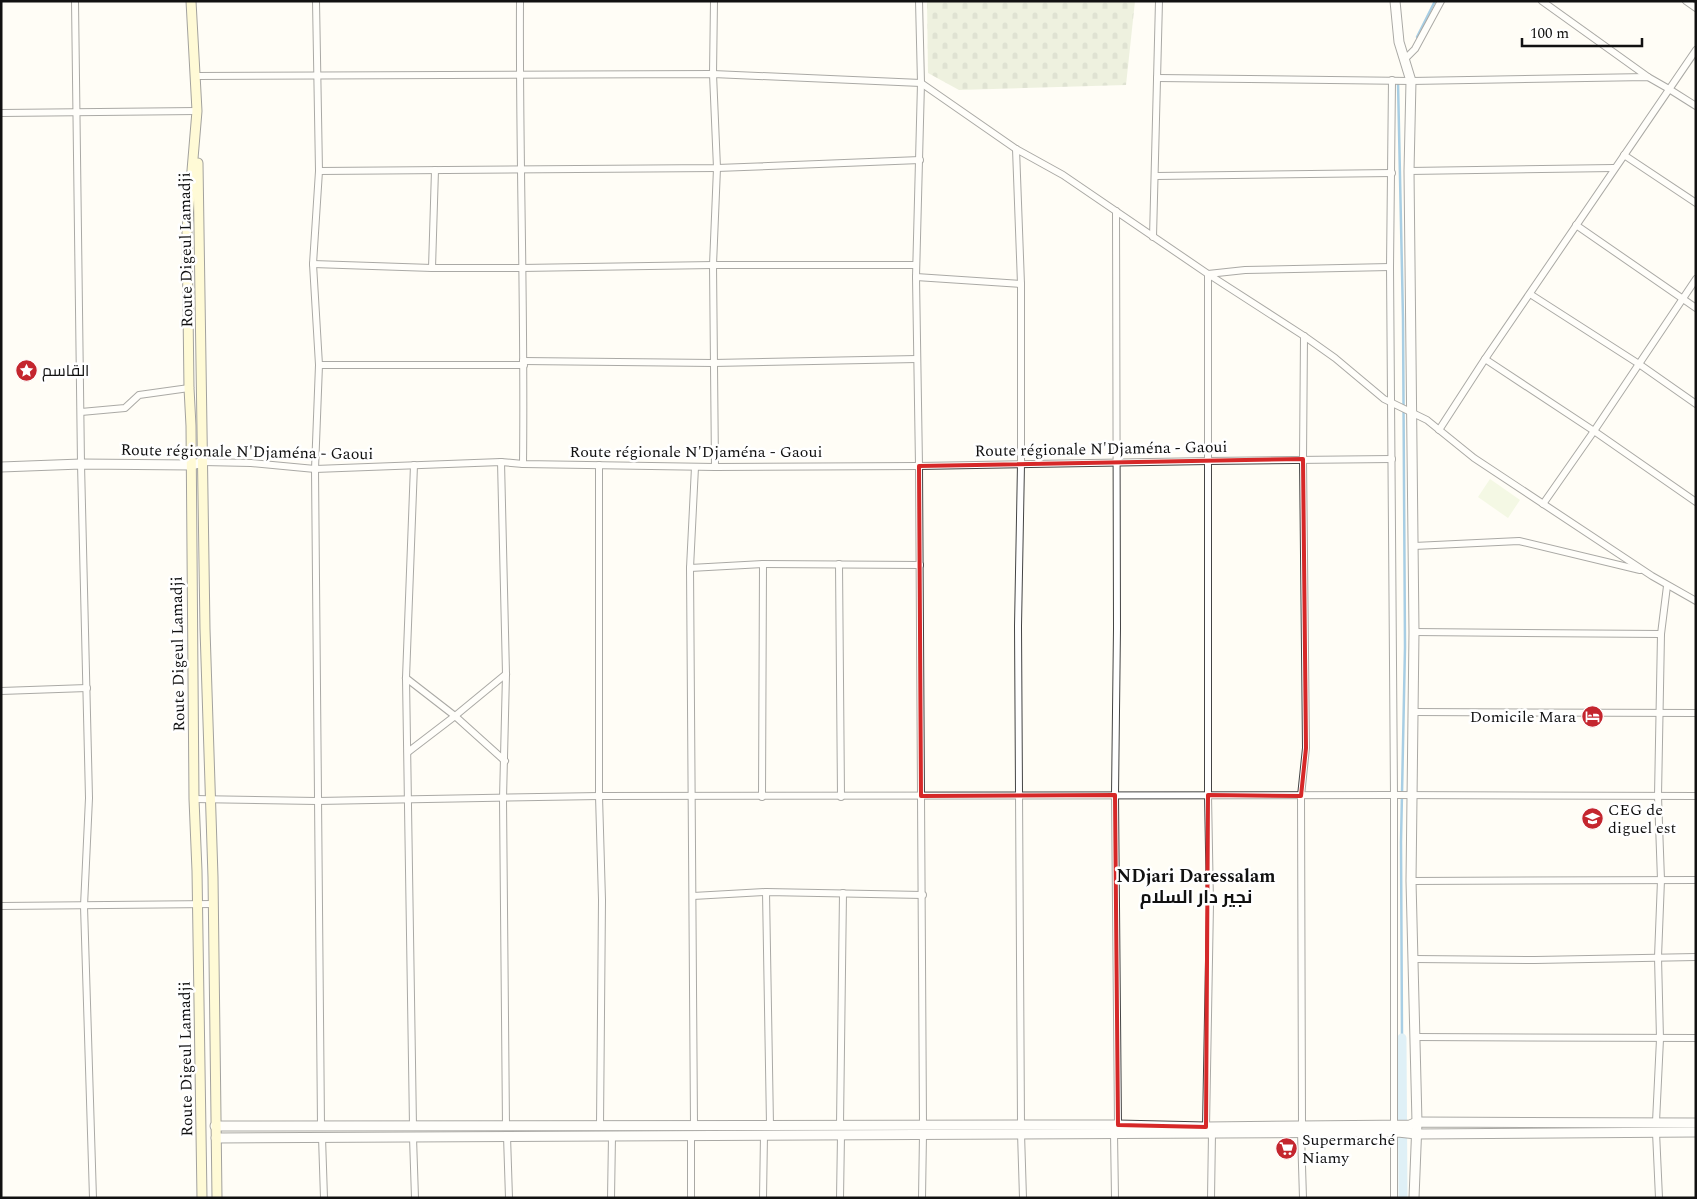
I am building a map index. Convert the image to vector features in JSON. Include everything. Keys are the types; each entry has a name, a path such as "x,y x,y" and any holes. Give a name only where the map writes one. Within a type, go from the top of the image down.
{"main road":[{"name":"Route Digeul Lamadji","path":"191,1 197,111 188,230 189,388 192,426 194,799 198,904 202,1198"},
{"name":"Route Digeul Lamadji","path":"197,1 197,111 213,904 216,1198"}],"street":[{"path":"76,1 81,464 89,798 84,906 93,1198"},
{"path":"316,1 319,170 313,264 319,365 315,469 320,1126"},
{"path":"520,1 521,268 524,363 523,464"},
{"path":"714,1 713,74 717,168 713,265 715,467"},
{"path":"919,1 921,83 916,277 923,894 922,1198"},
{"path":"1154,237 1158,1"},
{"path":"1395,1 1399,42 1411,81 1409,171 1414,546 1414,712 1411,796 1411,881 1414,959 1414,1198"},
{"path":"1405,59 1415,49 1441,1"},
{"path":"1542,1 1648,77 1696,106"},
{"path":"1686,1 1696,8"},
{"path":"1439,430 1614,168 1696,50"},
{"path":"197,76 318,74 713,74 921,83 1016,149 1063,175 1208,274 1304,336 1394,404 1427,420 1462,449 1543,504 1667,586 1695,599"},
{"path":"1157,78 1411,81 1648,77"},
{"path":"1392,80 1390,266 1394,404 1392,459 1397,1128 1394,1198"},
{"path":"1,113 197,111"},
{"path":"1016,149 1021,284 1021,464 1018,626 1023,1198"},
{"path":"1624,155 1696,203"},
{"path":"319,170 717,168 920,160"},
{"path":"1409,171 1614,168"},
{"path":"432,268 435,170"},
{"path":"1156,176 1392,173"},
{"path":"1116,211 1116,1198"},
{"path":"1576,225 1696,308"},
{"path":"313,264 432,268 916,265"},
{"path":"1208,274 1245,270 1390,266"},
{"path":"1208,274 1210,1198"},
{"path":"916,277 1021,284"},
{"path":"1543,504 1696,279"},
{"path":"1530,294 1639,364 1696,404"},
{"path":"1303,1198 1301,1129 1301,796 1306,748 1303,459 1304,336"},
{"path":"319,365 713,363 917,359"},
{"path":"1485,359 1594,431 1696,502"},
{"path":"81,412 124,408 139,395 189,388"},
{"name":"Route régionale N'Djaména - Gaoui","path":"1,467 81,464 192,465 203,462 251,463 315,469 501,462 695,467 919,466 1392,459"},
{"path":"501,462 506,674 503,799 506,1126"},
{"path":"413,1126 406,678 414,465"},
{"path":"599,465 599,796 602,900 600,1126"},
{"path":"694,1125 690,568 695,467"},
{"path":"1414,546 1519,541 1644,571"},
{"path":"690,568 763,564 920,565"},
{"path":"762,797 763,564"},
{"path":"839,564 841,797"},
{"path":"1656,1122 1660,1039 1658,957 1661,880 1658,796 1661,634 1667,586"},
{"path":"1414,632 1661,634"},
{"path":"408,752 506,674"},
{"path":"406,678 455,716 504,761"},
{"path":"1,691 87,688"},
{"path":"1414,712 1696,713"},
{"path":"194,799 317,801 599,796 1696,796"},
{"path":"1411,881 1696,880"},
{"path":"693,896 766,892 923,894"},
{"path":"766,892 770,1125"},
{"path":"840,1198 843,893"},
{"path":"1,906 213,904"},
{"path":"1414,959 1535,960 1696,957"},
{"path":"1414,1037 1696,1038"},
{"path":"1413,1128 1656,1122 1696,1123"},
{"path":"215,1126 770,1125 840,1130"},
{"path":"216,1138 691,1136 764,1135 840,1130 1021,1129 1413,1128 1696,1132"},
{"path":"1656,1132 1659,1198"},
{"path":"763,1198 764,1135"},
{"path":"507,1136 509,1198"},
{"path":"611,1198 612,1136"},
{"path":"691,1136 691,1198"},
{"path":"322,1137 324,1198"},
{"path":"413,1137 415,1198"}],"highlighted area":[{"path":"1303,459 1306,748 1301,796 1208,795 1206,1127 1118,1125 1115,795 921,796 919,466"}],"green space":[{"path":"927,1 1135,1 1126,85 959,90 928,73"},
{"path":"1490,479 1520,500 1508,518 1478,497"}],"waterway":[{"path":"1417,37 1435,1"},
{"path":"1398,82 1403,318 1405,647 1401,842 1402,1038"},
{"path":"1402,1038 1403,1198"}],"place":[{"name":"القاسم","path":"26,370"},
{"name":"Domicile Mara","path":"1592,716"},
{"name":"CEG de diguel est","path":"1592,818"},
{"name":"Supermarché Niamy","path":"1286,1148"}],"district":[{"name":"NDjari Daressalam نجير دار السلام","path":"1196,886"}]}
